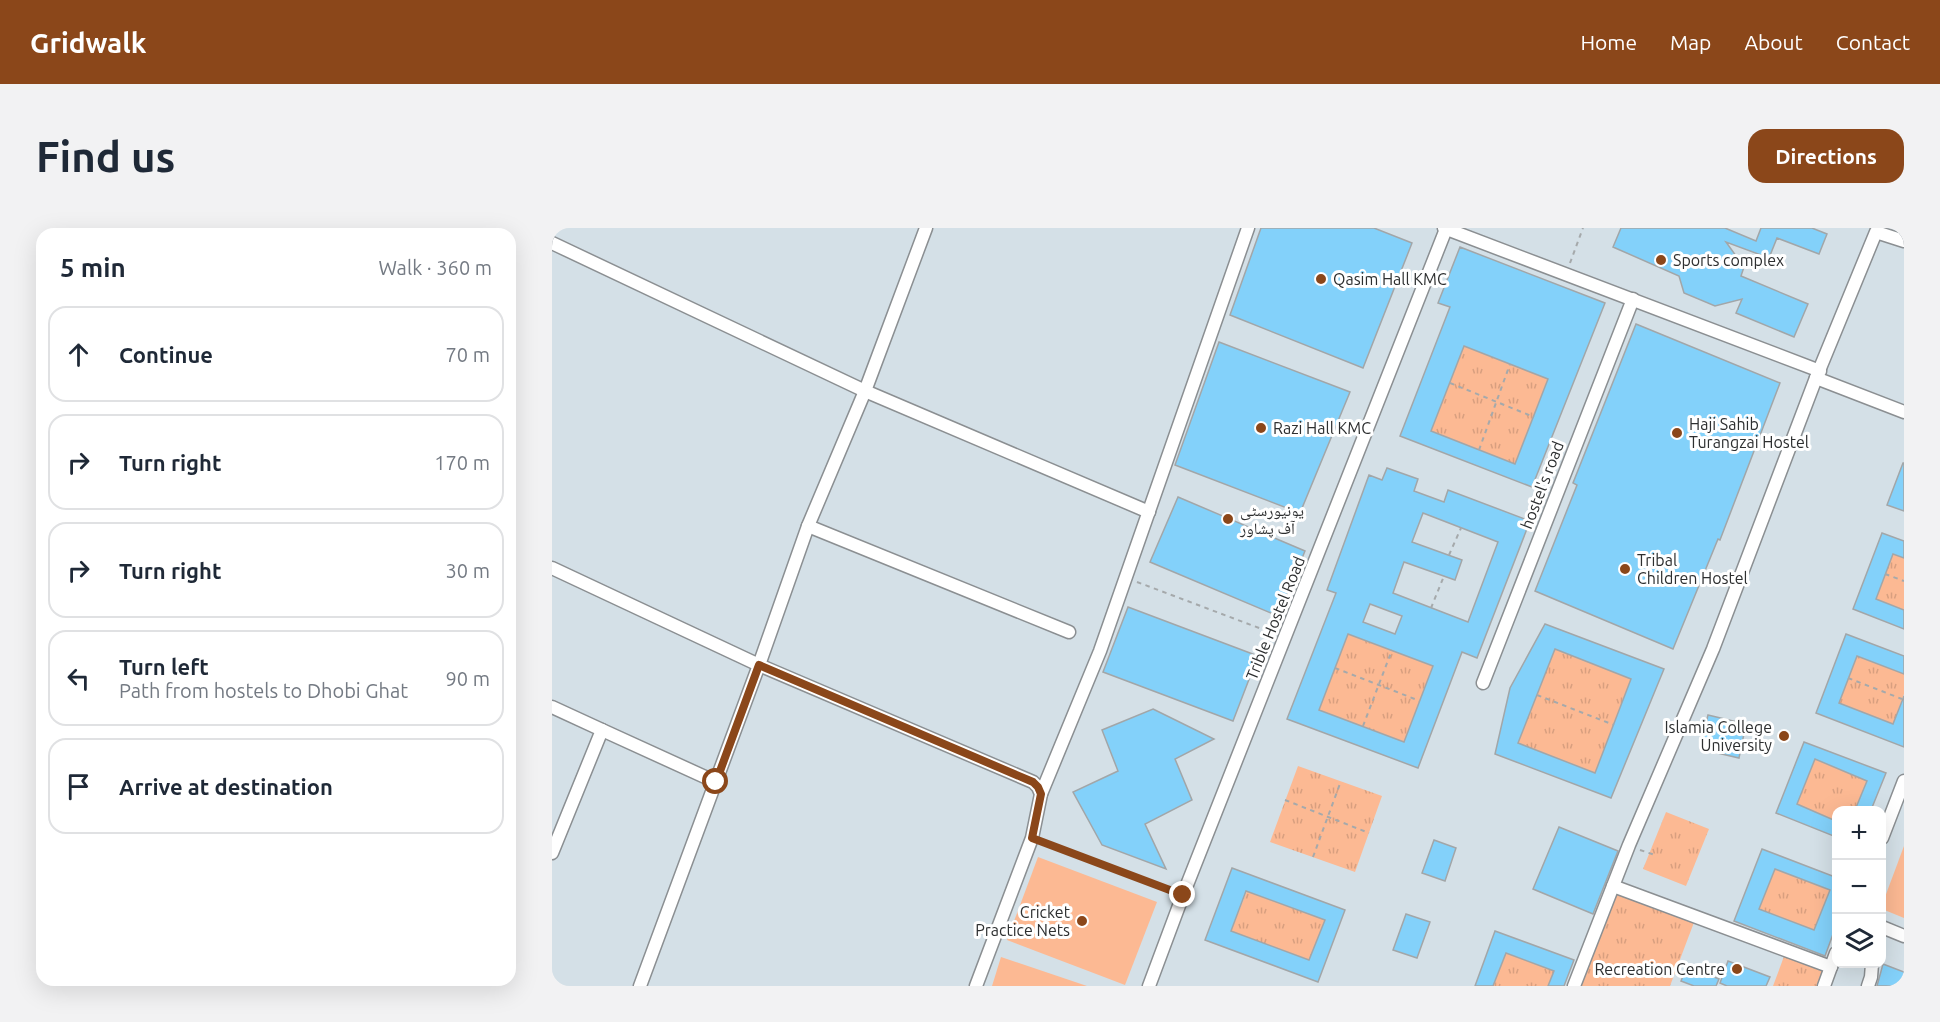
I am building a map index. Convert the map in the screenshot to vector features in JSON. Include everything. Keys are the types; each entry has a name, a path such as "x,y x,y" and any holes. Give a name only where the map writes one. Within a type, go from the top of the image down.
{"street":[{"path":"640,986 808,526 865,391 926,228"},
{"path":"976,986 1032,838 1041,794 1100,651 1248,228"},
{"path":"1445,228 1633,299 1818,374 1904,412"},
{"name":"Trible Hostel Road","path":"1149,986 1445,228"},
{"path":"1574,986 1629,845 1713,649 1818,374 1876,231 1904,241"},
{"path":"552,243 865,391 1149,512"},
{"name":"hostel's road","path":"1483,683 1633,299"},
{"path":"808,526 1069,632"},
{"path":"552,568 759,665 1033,782 1041,794"},
{"path":"552,707 716,782"},
{"path":"552,853 602,730"},
{"path":"1886,826 1904,781"},
{"path":"1613,886 1831,968"},
{"path":"1886,929 1904,936"},
{"path":"1824,986 1832,965"},
{"path":"1868,986 1872,968"}],"path":[{"path":"1565,274 1583,228"},
{"path":"1479,450 1510,364"},
{"path":"1450,383 1534,417"},
{"path":"1449,555 1461,528"},
{"path":"1885,574 1904,581"},
{"path":"1431,608 1444,576"},
{"path":"1126,578 1284,638"},
{"path":"1363,726 1392,651"},
{"path":"1335,668 1420,701"},
{"path":"1848,678 1902,699"},
{"path":"1537,695 1614,725"},
{"path":"1313,857 1341,781"},
{"path":"1285,800 1369,833"},
{"path":"1032,838 1183,895"},
{"path":"1629,845 1655,855"}],"shaded area":[{"name":"یونیورسٹی آف پشاور","path":"552,228 1904,228 1904,986 552,986"}],"green space":[{"path":"1464,346 1548,379 1515,464 1431,431"},
{"path":"1893,554 1904,558 1904,610 1876,599"},
{"path":"1348,634 1433,666 1404,742 1319,710"},
{"path":"1555,649 1631,679 1595,773 1518,743"},
{"path":"1857,656 1904,674 1904,694 1893,724 1839,703"},
{"path":"1815,759 1867,781 1857,806 1832,806 1832,819 1797,804"},
{"path":"1298,766 1382,796 1355,872 1270,842"},
{"path":"1666,812 1709,829 1686,886 1643,869"},
{"path":"1904,846 1904,918 1886,911 1886,894"},
{"name":"Cricket Practice Nets","path":"1038,857 1157,902 1125,985 1007,940"},
{"path":"1775,869 1830,890 1814,930 1759,909"},
{"path":"1613,886 1696,917 1670,986 1574,986"},
{"path":"1247,891 1325,920 1309,960 1231,931"},
{"path":"1786,951 1831,967 1824,986 1773,986"},
{"path":"1506,953 1554,971 1548,986 1493,986"},
{"path":"1001,957 1087,986 992,986"}],"building":[{"name":"Qasim Hall KMC","path":"1261,228 1374,228 1412,243 1363,368 1230,315"},
{"path":"1621,228 1725,228 1756,241 1761,228 1812,228 1827,234 1819,254 1777,238 1769,258 1726,242 1744,267 1741,276 1808,304 1794,337 1736,313 1742,299 1715,306 1684,293 1679,276 1613,247"},
{"path":"1460,247 1605,303 1532,487 1400,436 1450,307 1438,303","holes":["1464,346 1548,379 1515,464 1431,431"]},
{"name":"Haji Sahib Turangzai Hostel","path":"1636,324 1780,383 1720,540 1718,539 1673,649 1535,591 1577,485 1573,483"},
{"name":"Razi Hall KMC","path":"1219,342 1350,392 1300,513 1175,465"},
{"path":"1904,463 1904,511 1887,505"},
{"path":"1387,468 1418,479 1414,491 1444,502 1448,490 1530,521 1477,658 1462,652 1418,768 1287,719 1336,593 1327,590 1369,475 1382,480","holes":["1423,513 1498,542 1468,622 1393,593 1404,562 1455,580 1462,560 1412,542","1370,604 1402,616 1395,634 1363,622","1348,634 1433,666 1404,742 1319,710"]},
{"path":"1178,497 1305,551 1278,616 1150,562"},
{"path":"1882,533 1904,541 1904,558 1893,554 1876,599 1904,610 1904,629 1853,609"},
{"path":"1128,607 1258,656 1233,721 1103,672"},
{"path":"1545,624 1664,669 1611,798 1495,754 1510,688","holes":["1555,649 1631,679 1595,773 1518,743"]},
{"path":"1846,634 1904,656 1904,674 1857,656 1839,703 1893,724 1904,696 1904,747 1816,713"},
{"path":"1153,709 1214,739 1175,759 1192,800 1145,824 1166,869 1102,845 1073,792 1118,771 1102,730"},
{"path":"1708,715 1746,724 1739,758 1700,749"},
{"path":"1804,742 1886,773 1873,806 1857,806 1867,781 1815,759 1797,804 1832,819 1832,835 1776,813"},
{"path":"1559,827 1618,851 1593,914 1533,889"},
{"path":"1434,840 1456,848 1445,881 1422,873"},
{"path":"1762,849 1832,876 1832,937 1825,956 1734,921","holes":["1775,869 1830,890 1814,930 1759,909"]},
{"path":"1232,868 1345,910 1318,982 1205,940","holes":["1246,891 1325,920 1309,960 1231,931"]},
{"path":"1406,914 1430,922 1417,958 1393,950"},
{"path":"1495,931 1574,960 1564,986 1548,986 1554,971 1506,953 1493,986 1475,986"},
{"name":"Recreation Centre","path":"1728,961 1770,977 1766,986 1727,986 1720,983"},
{"path":"1886,965 1904,972 1904,986 1877,986 1882,968 1886,968"},
{"path":"1687,966 1719,979 1716,986 1694,986 1681,981"}],"place":[{"name":"Sports complex","path":"1661,260"},
{"name":"Qasim Hall KMC","path":"1321,279"},
{"name":"Razi Hall KMC","path":"1261,428"},
{"name":"Haji Sahib Turangzai Hostel","path":"1677,433"},
{"name":"یونیورسٹی آف پشاور","path":"1228,519"},
{"name":"Tribal Children Hostel","path":"1625,569"},
{"name":"Islamia College University","path":"1784,736"},
{"name":"Cricket Practice Nets","path":"1082,921"},
{"name":"Recreation Centre","path":"1737,969"}],"route":[{"path":"716,782 759,665 1033,782 1041,794 1032,838 1183,895"}]}
